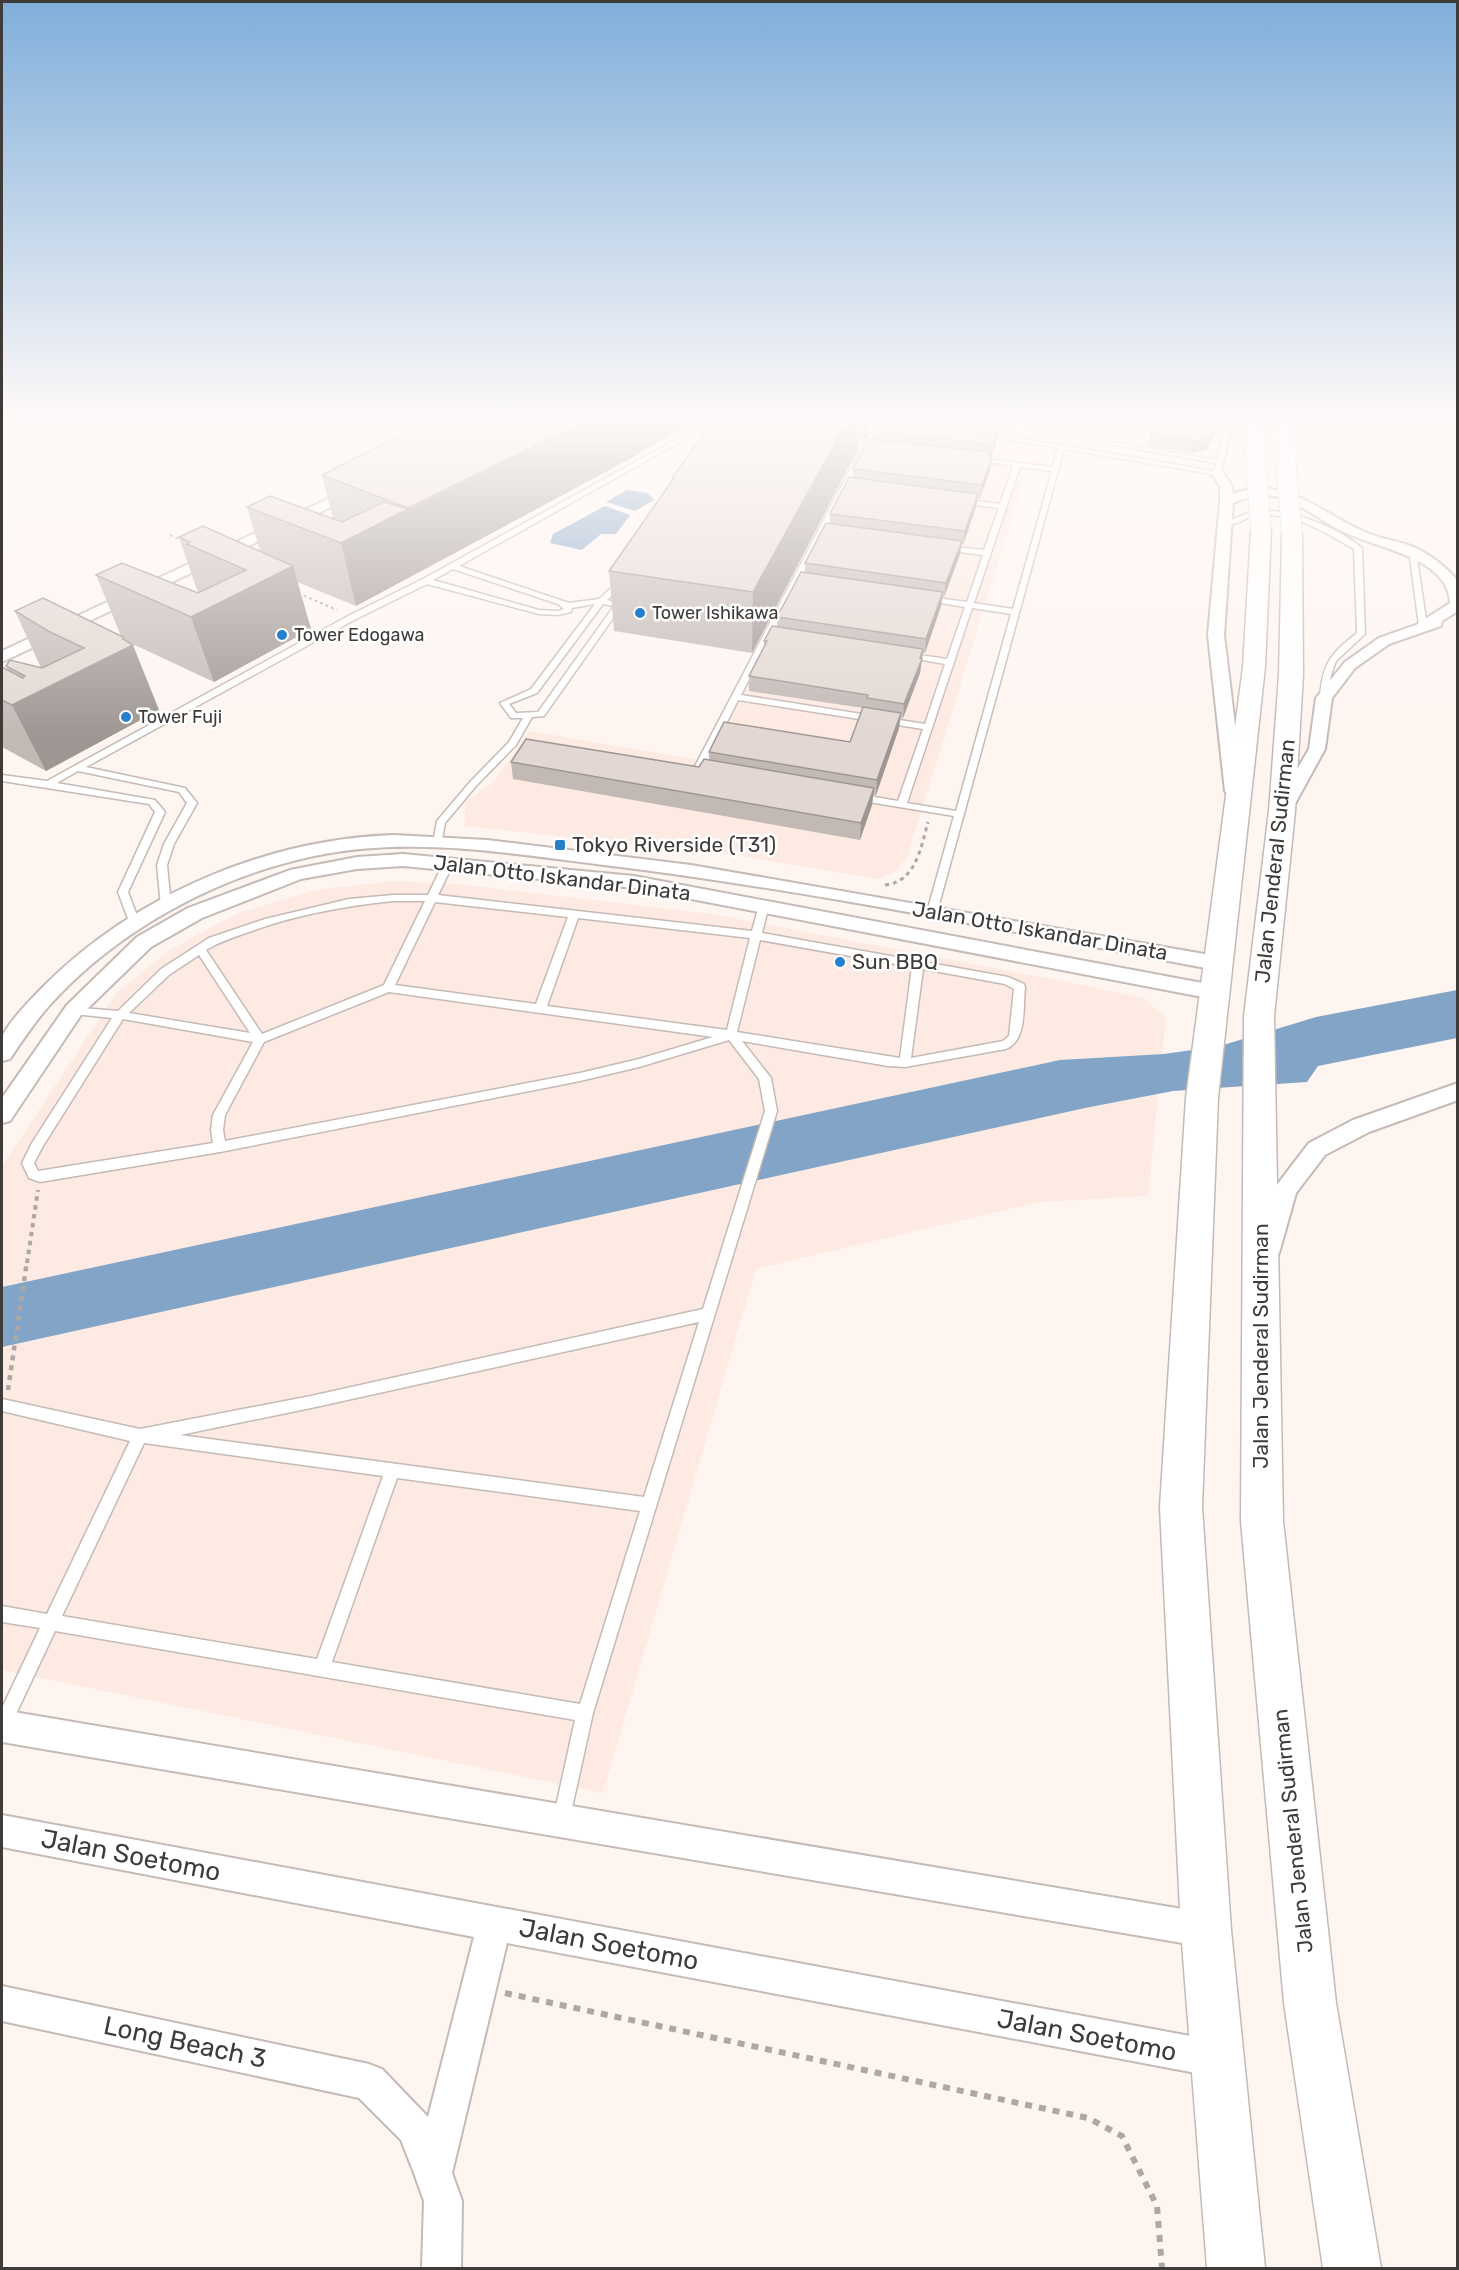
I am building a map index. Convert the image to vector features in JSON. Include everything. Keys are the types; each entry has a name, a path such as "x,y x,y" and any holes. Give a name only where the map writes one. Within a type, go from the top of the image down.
{"main road":[{"name":"Jalan Jenderal Sudirman","path":"1236,2268 1206,1930 1181,1507 1202,1098 1216,963 1254,667 1261,526"},
{"name":"Jalan Jenderal Sudirman","path":"1291,526 1291,675 1282,811 1259,1016 1262,1521 1310,2003 1352,2268"}],"street":[{"path":"2,657 279,526"},
{"path":"1226,526 1216,635 1236,802"},
{"path":"1345,526 1361,535 1458,568"},
{"path":"1282,811 1317,749 1324,698 1350,666 1384,641 1423,626 1447,613 1457,604 1456,590 1444,575 1371,526"},
{"path":"1423,626 1458,618"},
{"name":"Jalan Otto Iskandar Dinata","path":"2,1053 42,1000 89,957 165,906 204,885 268,862 336,847 393,841 438,843 627,861 726,875 1216,963"},
{"name":"Jalan Otto Iskandar Dinata","path":"2,1115 74,1010 144,942 195,913 297,874 357,863 403,860 634,882 1213,992"},
{"path":"165,906 175,924"},
{"path":"135,924 144,942"},
{"path":"1175,984 1179,956"},
{"path":"1261,1278 1285,1190 1317,1149 1361,1126 1458,1090"},
{"path":"2,1726 1206,1930"},
{"name":"Jalan Soetomo","path":"2,1831 1217,2060"},
{"path":"441,2268 443,2201 433,2173 495,1923"},
{"name":"Long Beach 3","path":"2,2003 369,2082 414,2127 433,2173"}],"lane":[{"path":"48,784 524,526"},
{"path":"698,770 824,526"},
{"path":"902,804 996,526"},
{"path":"932,912 1040,526"},
{"path":"1318,526 1358,548 1361,634 1338,651 1326,672 1324,698"},
{"path":"821,531 833,533"},
{"path":"940,547 987,553"},
{"path":"1412,552 1423,626"},
{"path":"452,566 568,606 601,601 619,604 541,714 514,716 504,703 534,691 601,601 628,578"},
{"path":"796,580 808,582"},
{"path":"426,581 539,612 558,613 568,610 568,606"},
{"path":"923,598 1016,612"},
{"path":"768,635 779,636"},
{"path":"893,653 950,662"},
{"path":"736,697 928,727"},
{"path":"438,843 440,823 472,784 513,743 529,715"},
{"path":"77,768 182,790 192,802 169,844 162,865 165,906"},
{"path":"687,768 710,771"},
{"path":"2,778 152,802 160,812 123,892 135,924"},
{"path":"845,795 959,814"},
{"path":"388,988 448,864"},
{"path":"74,1010 120,1015 260,1039 388,988 731,1035 905,1063 1006,1045 1014,1037 1021,994 1020,987 1008,981 755,935 432,898 393,898 349,902 269,921 213,941 165,972 120,1015 38,1143 28,1163 33,1176 40,1177 220,1147 580,1077 639,1063 731,1035"},
{"path":"731,1035 764,905"},
{"path":"540,1009 574,915"},
{"path":"200,949 260,1039"},
{"path":"905,1063 918,965"},
{"path":"562,1821 585,1713 771,1111 765,1078 731,1035"},
{"path":"220,1147 217,1130 219,1115 260,1039"},
{"path":"140,1436 311,1402 709,1314"},
{"path":"4,1406 140,1436 649,1505"},
{"path":"2,1726 140,1436"},
{"path":"322,1668 392,1470"},
{"path":"2,1614 585,1713"}],"path":[{"path":"170,535 191,545"},
{"path":"292,590 353,617"},
{"path":"4,1406 40,1177"},
{"path":"478,1987 1088,2118 1122,2136 1157,2206 1162,2268"}],"shaded area":[{"path":"819,526 1010,526 907,857 895,872 878,879 736,855 464,826 466,802 494,781 530,731 698,760"},
{"path":"394,881 457,884 712,914 1143,998 1166,1018 1148,1196 1039,1202 756,1269 603,1793 2,1670 2,1166 117,992 171,949 236,914 316,890"}],"water":[{"path":"568,526 622,526 616,534 601,534 582,550 550,543 553,534"},
{"path":"1457,990 1457,1038 1318,1066 1307,1082 1173,1091 1085,1108 2,1347 2,1287 1060,1060 1164,1054 1220,1046 1316,1017"}],"building":[{"path":"203,526 293,566 191,617 96,575 122,563 198,593 246,570 187,544 190,542 179,537"},
{"path":"296,526 375,526 341,543"},
{"path":"640,526 789,526 753,592 609,571"},
{"path":"824,526 848,526 962,541 946,583 805,563"},
{"path":"925,526 967,526 965,531"},
{"path":"801,572 943,592 926,639 777,617"},
{"path":"43,598 123,637 133,645 12,705 2,700 2,667 23,678 25,676 6,666 10,660 42,668 84,648 48,631 15,611"},
{"path":"772,626 923,649 920,658 922,659 904,704 867,698 868,695 749,676"},
{"path":"863,707 901,713 877,780 709,752 724,722 850,742"},
{"path":"526,739 699,767 704,759 874,788 861,823 511,762"}],"place":[{"name":"Tower Ishikawa","path":"640,613"},
{"name":"Tower Edogawa","path":"282,635"},
{"name":"Tower Fuji","path":"126,717"},
{"name":"Tokyo Riverside (T31)","path":"560,845"},
{"name":"Sun BBQ","path":"840,962"}]}
